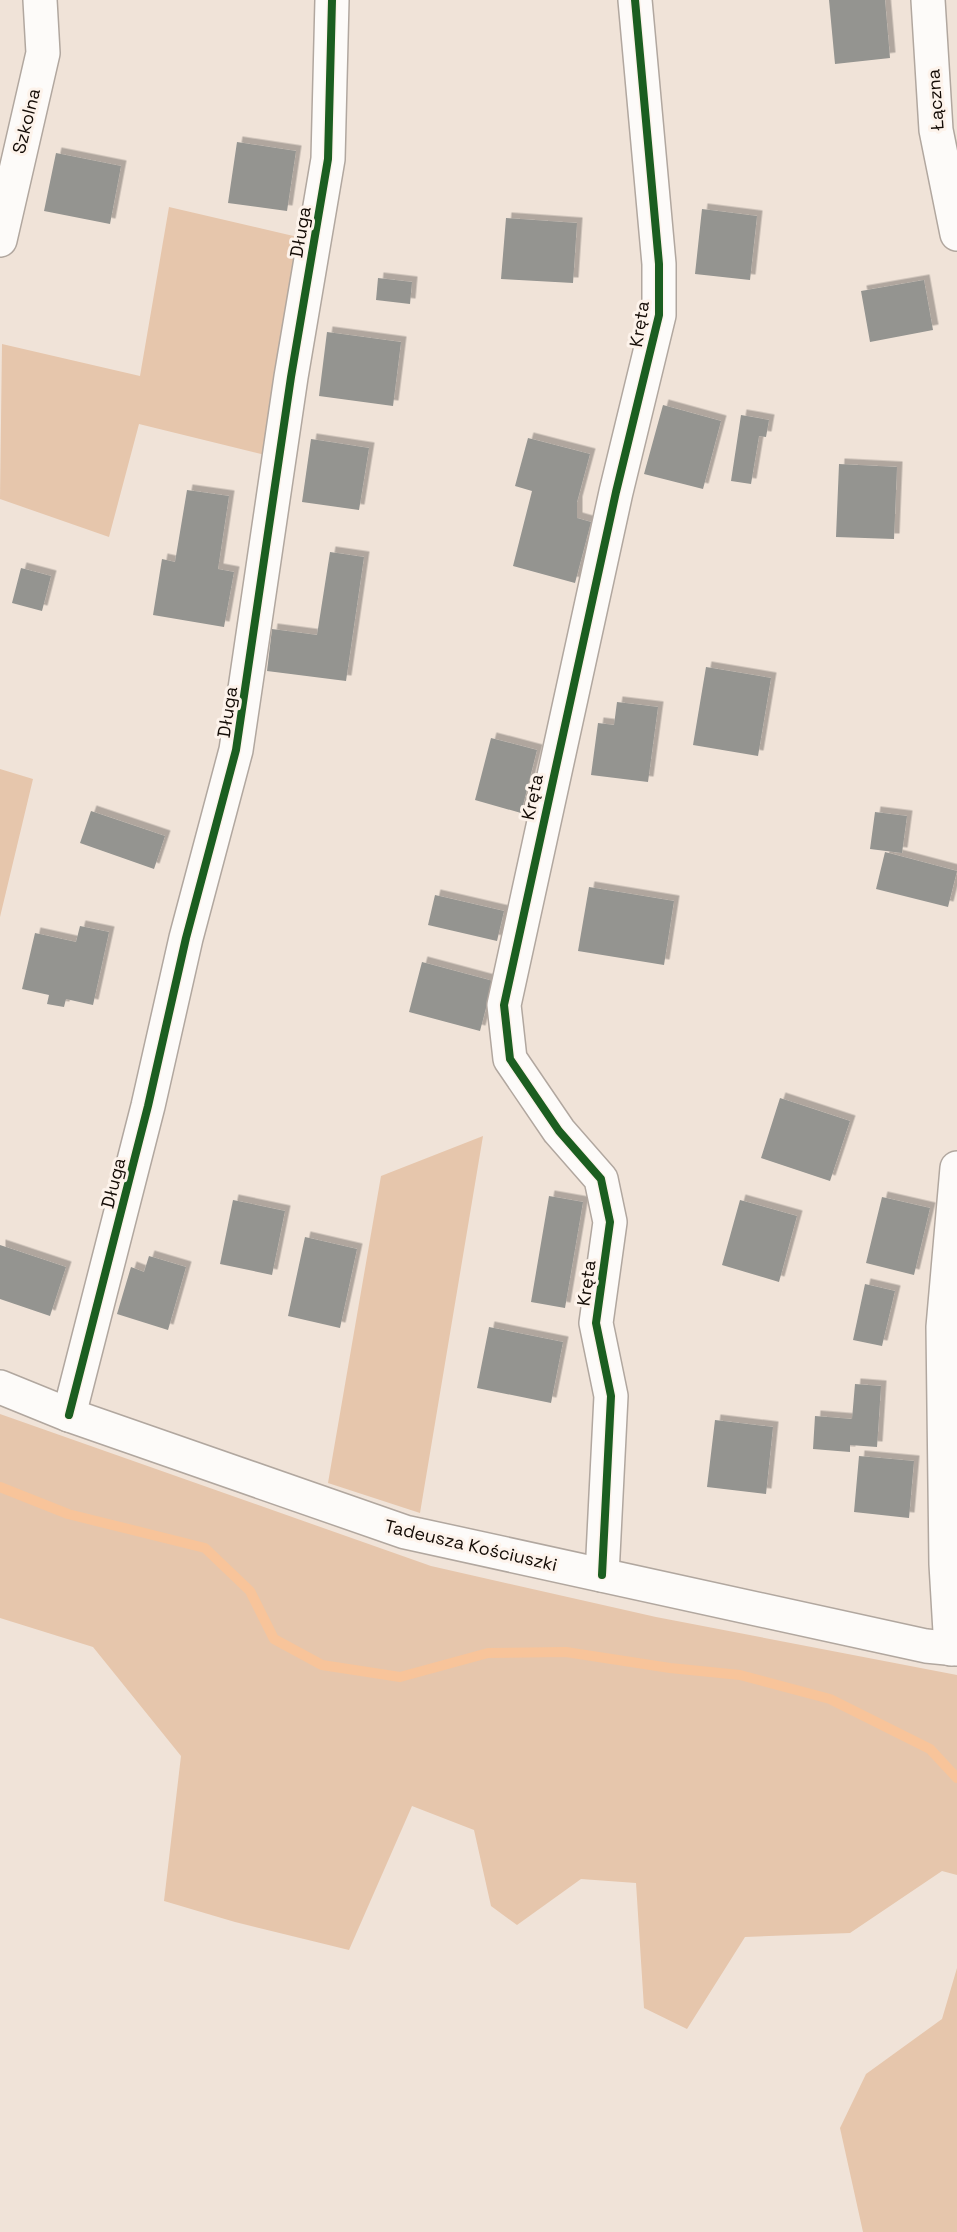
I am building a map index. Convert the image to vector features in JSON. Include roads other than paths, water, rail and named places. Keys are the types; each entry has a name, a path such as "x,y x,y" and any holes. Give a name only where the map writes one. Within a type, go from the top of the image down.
{"street":[{"name":"Szkolna","path":"0,240 43,53 40,0"},
{"name":"Długa","path":"69,1415 148,1106 186,938 236,750 291,377 328,159 332,0"},
{"name":"Kręta","path":"602,1575 611,1396 596,1323 610,1222 601,1179 559,1131 510,1059 504,1005 616,492 659,315 659,264 635,0"},
{"name":"Łączna","path":"928,0 936,130 957,234"},
{"path":"954,1649 946,1552 942,1328 957,1168"},
{"name":"Tadeusza Kościuszki","path":"0,1387 69,1415 405,1532 926,1646 954,1649"}],"waterway":[{"path":"0,1487 68,1514 205,1548 250,1591 274,1639 322,1665 400,1677 488,1653 566,1652 670,1668 740,1675 830,1699 930,1749 957,1778"}]}
